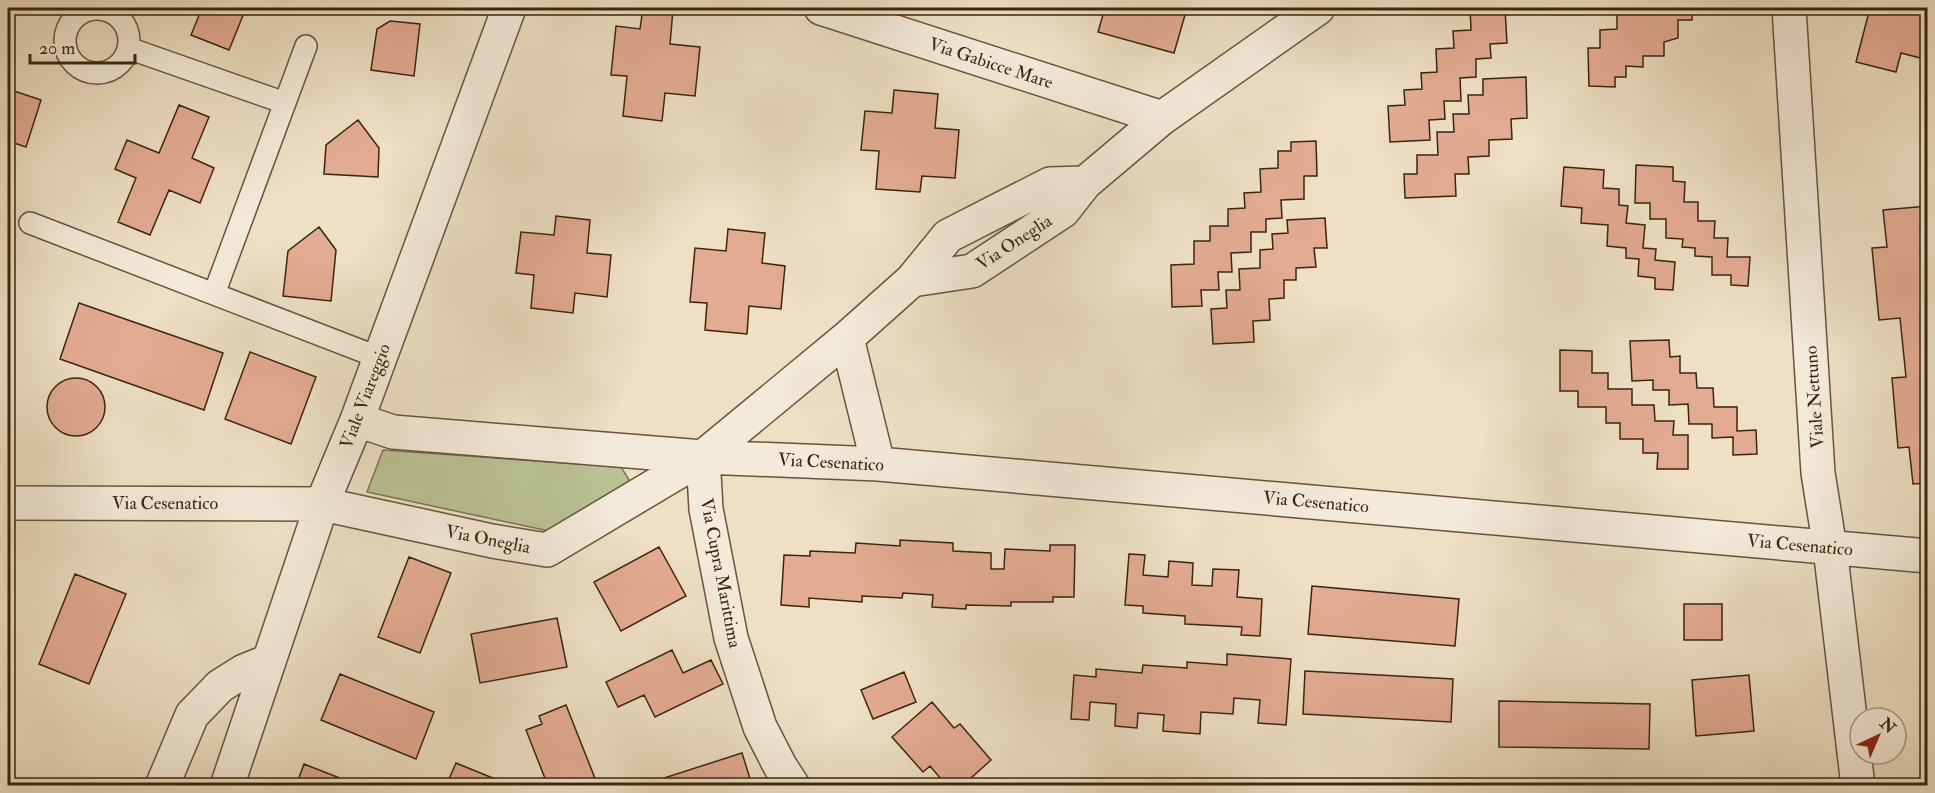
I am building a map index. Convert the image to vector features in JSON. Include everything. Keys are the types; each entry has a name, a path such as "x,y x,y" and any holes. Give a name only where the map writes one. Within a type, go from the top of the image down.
{"street":[{"name":"Viale Viareggio","path":"227,786 322,504 357,420 509,8"},
{"name":"Via Gabicce Mare","path":"821,8 1162,118"},
{"path":"1162,118 1317,8"},
{"name":"Viale Nettuno","path":"1789,8 1818,473 1830,548 1858,786"},
{"name":"Via Oneglia","path":"322,504 492,541 547,550 704,457 847,338 912,280 948,236 1050,184 1085,183 1162,118"},
{"path":"847,338 878,464"},
{"path":"357,420 393,432 704,457"},
{"name":"Via Cesenatico","path":"704,457 878,464 1928,556"},
{"name":"Via Cupra Marittima","path":"704,457 706,509 731,638 760,727 793,786"},
{"name":"Via Cesenatico","path":"8,502 322,504"},
{"path":"162,786 192,715 220,686 244,671 269,661"}],"lane":[{"path":"214,294 306,46"},
{"path":"128,48 285,103"},
{"path":"30,223 380,358"}],"green space":[{"path":"383,450 621,467 631,483 549,531 367,492"}],"building":[{"path":"202,8 246,8 229,50 191,35"},
{"path":"643,8 673,10 670,44 700,47 695,96 665,93 662,121 623,116 627,76 611,75 616,26 640,29"},
{"path":"1105,8 1187,8 1174,53 1098,32"},
{"path":"1470,8 1505,8 1507,43 1490,44 1491,58 1476,59 1476,77 1460,78 1461,101 1444,101 1445,119 1429,120 1430,140 1390,142 1388,106 1405,105 1404,90 1422,89 1421,73 1437,72 1436,49 1454,48 1453,31 1471,30"},
{"path":"1589,8 1602,8 1602,14 1589,13"},
{"path":"1632,8 1692,8 1692,20 1678,20 1678,38 1664,42 1664,56 1643,56 1643,67 1626,66 1626,77 1615,77 1615,87 1589,86 1588,48 1600,48 1600,30 1617,29 1617,9 1632,10"},
{"path":"1870,8 1883,8 1904,13 1905,8 1928,8 1928,60 1901,53 1896,72 1856,62"},
{"path":"390,21 420,24 414,76 371,70 377,29"},
{"path":"1526,77 1527,118 1511,119 1512,139 1489,140 1489,156 1468,157 1469,174 1455,174 1456,196 1405,198 1404,174 1417,174 1417,155 1438,155 1437,132 1454,132 1453,114 1469,114 1468,95 1483,95 1483,79"},
{"path":"8,89 41,100 26,147 8,141"},
{"path":"894,90 938,94 935,128 959,130 955,178 922,176 920,192 876,189 879,151 861,150 865,111 892,113"},
{"path":"179,105 209,117 192,158 214,168 200,203 169,190 150,235 118,222 136,178 115,169 127,140 159,153"},
{"path":"358,120 379,148 378,177 324,174 326,145"},
{"path":"1316,141 1317,176 1304,176 1304,199 1281,200 1282,218 1266,219 1266,232 1251,232 1251,252 1231,253 1232,272 1218,272 1219,290 1201,290 1202,306 1172,307 1171,265 1194,264 1194,241 1210,241 1210,226 1228,226 1228,209 1245,208 1244,193 1261,192 1260,169 1278,168 1278,151 1291,151 1291,142"},
{"path":"1636,165 1673,167 1673,181 1685,182 1684,202 1698,202 1698,221 1715,221 1714,238 1728,238 1727,257 1750,257 1748,286 1731,285 1731,275 1712,275 1712,257 1695,256 1695,248 1682,247 1683,239 1666,238 1666,219 1650,219 1650,203 1635,203"},
{"path":"1564,167 1604,170 1603,188 1619,189 1619,205 1628,206 1626,223 1645,225 1643,248 1656,249 1655,260 1675,262 1673,290 1655,289 1655,278 1638,276 1639,259 1626,258 1626,248 1607,246 1608,225 1581,223 1582,208 1561,206"},
{"path":"1928,206 1928,483 1913,484 1909,447 1898,448 1892,378 1906,377 1900,318 1879,320 1872,248 1887,247 1883,210"},
{"path":"556,216 590,220 587,253 611,255 607,297 575,293 573,313 531,308 534,275 516,273 521,232 554,235"},
{"path":"1325,218 1327,248 1314,248 1316,267 1296,268 1296,280 1284,280 1284,298 1269,299 1270,320 1253,321 1254,342 1213,344 1211,309 1227,308 1226,290 1240,290 1239,269 1260,268 1260,250 1273,249 1272,234 1288,233 1287,220"},
{"path":"319,227 336,250 331,301 283,296 288,251"},
{"path":"728,229 765,233 762,263 785,266 781,309 749,306 747,334 705,330 707,303 690,302 695,248 726,251"},
{"path":"79,303 223,353 204,410 60,359"},
{"path":"1669,340 1670,357 1680,356 1680,373 1696,373 1697,388 1713,388 1714,407 1737,407 1737,431 1756,430 1757,454 1733,455 1733,437 1712,438 1712,424 1689,424 1688,404 1669,405 1669,390 1653,390 1653,380 1632,381 1630,341"},
{"path":"1560,350 1592,351 1592,373 1608,373 1608,389 1632,389 1632,405 1654,405 1655,421 1674,421 1673,435 1688,435 1688,469 1657,469 1658,453 1643,453 1643,439 1620,439 1620,423 1606,423 1606,407 1578,407 1578,391 1560,391"},
{"path":"250,352 316,377 291,444 225,419"},
{"path":"76,378 87,380 100,391 105,407 103,418 92,431 76,436 65,434 52,423 47,407 49,396 60,383"},
{"path":"900,540 953,543 953,551 991,553 991,569 1004,569 1005,549 1050,551 1050,545 1075,545 1074,597 1053,597 1053,602 1011,602 1011,606 966,605 966,609 932,607 933,595 903,593 902,598 862,596 862,602 809,598 809,607 781,605 784,555 810,556 810,551 855,553 856,543 900,546"},
{"path":"659,547 686,596 621,631 594,582"},
{"path":"1129,554 1145,555 1143,575 1168,577 1169,561 1193,563 1192,585 1212,586 1213,569 1239,570 1237,597 1262,599 1260,636 1241,635 1242,627 1185,624 1185,616 1143,613 1143,606 1125,605"},
{"path":"409,557 451,573 420,653 378,637"},
{"path":"75,574 126,594 89,684 39,664"},
{"path":"1312,586 1459,599 1455,646 1308,634"},
{"path":"1684,604 1722,604 1722,640 1684,640"},
{"path":"557,618 567,667 480,683 471,634"},
{"path":"672,650 683,673 711,660 723,684 655,717 644,695 618,707 606,682"},
{"path":"1227,654 1291,659 1286,725 1258,723 1260,700 1234,698 1233,714 1201,712 1200,734 1163,731 1164,715 1138,713 1137,728 1115,726 1116,704 1090,702 1089,720 1071,719 1074,675 1096,677 1096,669 1142,673 1143,665 1187,668 1187,662 1227,665"},
{"path":"1305,671 1453,679 1451,722 1303,714"},
{"path":"904,672 916,702 873,719 861,690"},
{"path":"340,674 434,712 416,759 321,720"},
{"path":"1749,675 1754,731 1696,736 1692,680"},
{"path":"1499,701 1650,704 1649,749 1499,747"},
{"path":"932,702 954,728 960,724 991,760 962,786 947,786 930,766 923,772 892,737"},
{"path":"566,705 598,786 548,786 526,730 542,724 539,716"},
{"path":"742,753 752,785 663,786 661,779"},
{"path":"456,763 495,779 492,786 446,786"},
{"path":"304,764 360,786 296,786"}]}
